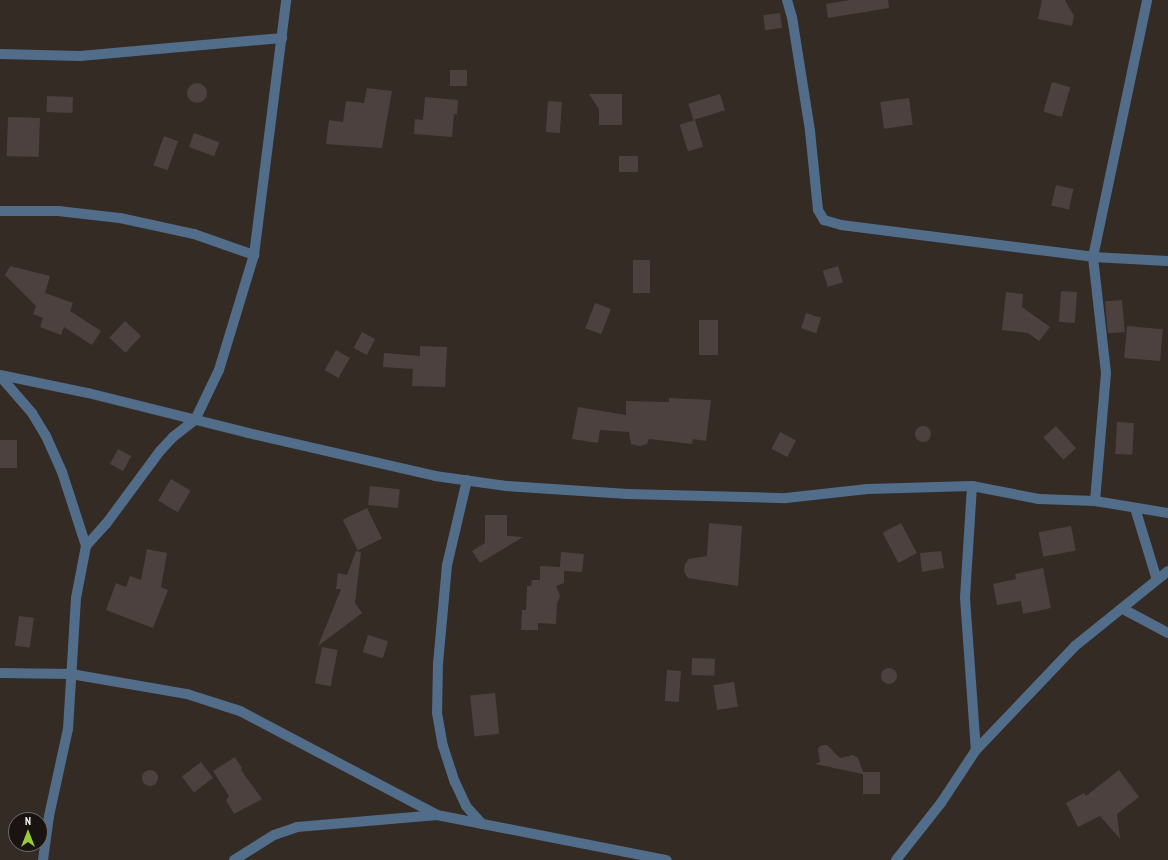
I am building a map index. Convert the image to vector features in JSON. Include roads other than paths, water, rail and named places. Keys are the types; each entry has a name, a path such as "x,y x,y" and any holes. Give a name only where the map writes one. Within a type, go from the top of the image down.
{"street":[{"path":"86,546 106,524 172,437 195,420 219,370 254,255 286,0"},
{"path":"787,0 792,17 810,131 818,210 824,220 841,225 1093,257 1168,261"},
{"path":"1095,501 1106,373 1093,257 1147,0"},
{"path":"0,54 80,56 282,38"},
{"path":"0,211 58,211 120,218 194,234 254,255"},
{"path":"0,375 88,393 195,420 435,476 506,486 628,494 786,498 868,489 972,486 1039,499 1095,501 1168,513"},
{"path":"0,375 32,413 46,436 62,472 86,546 76,598 68,729 48,816 43,860"},
{"path":"467,480 447,565 438,662 437,713 443,746 455,782 466,806 482,824"},
{"path":"972,486 965,598 976,750"},
{"path":"1135,508 1157,580"},
{"path":"896,860 941,804 976,750 1075,646 1123,609 1168,571"},
{"path":"1123,609 1168,633"},
{"path":"0,673 71,674 187,694 240,711 437,815"},
{"path":"234,860 274,835 297,827 437,815 667,860"}]}
